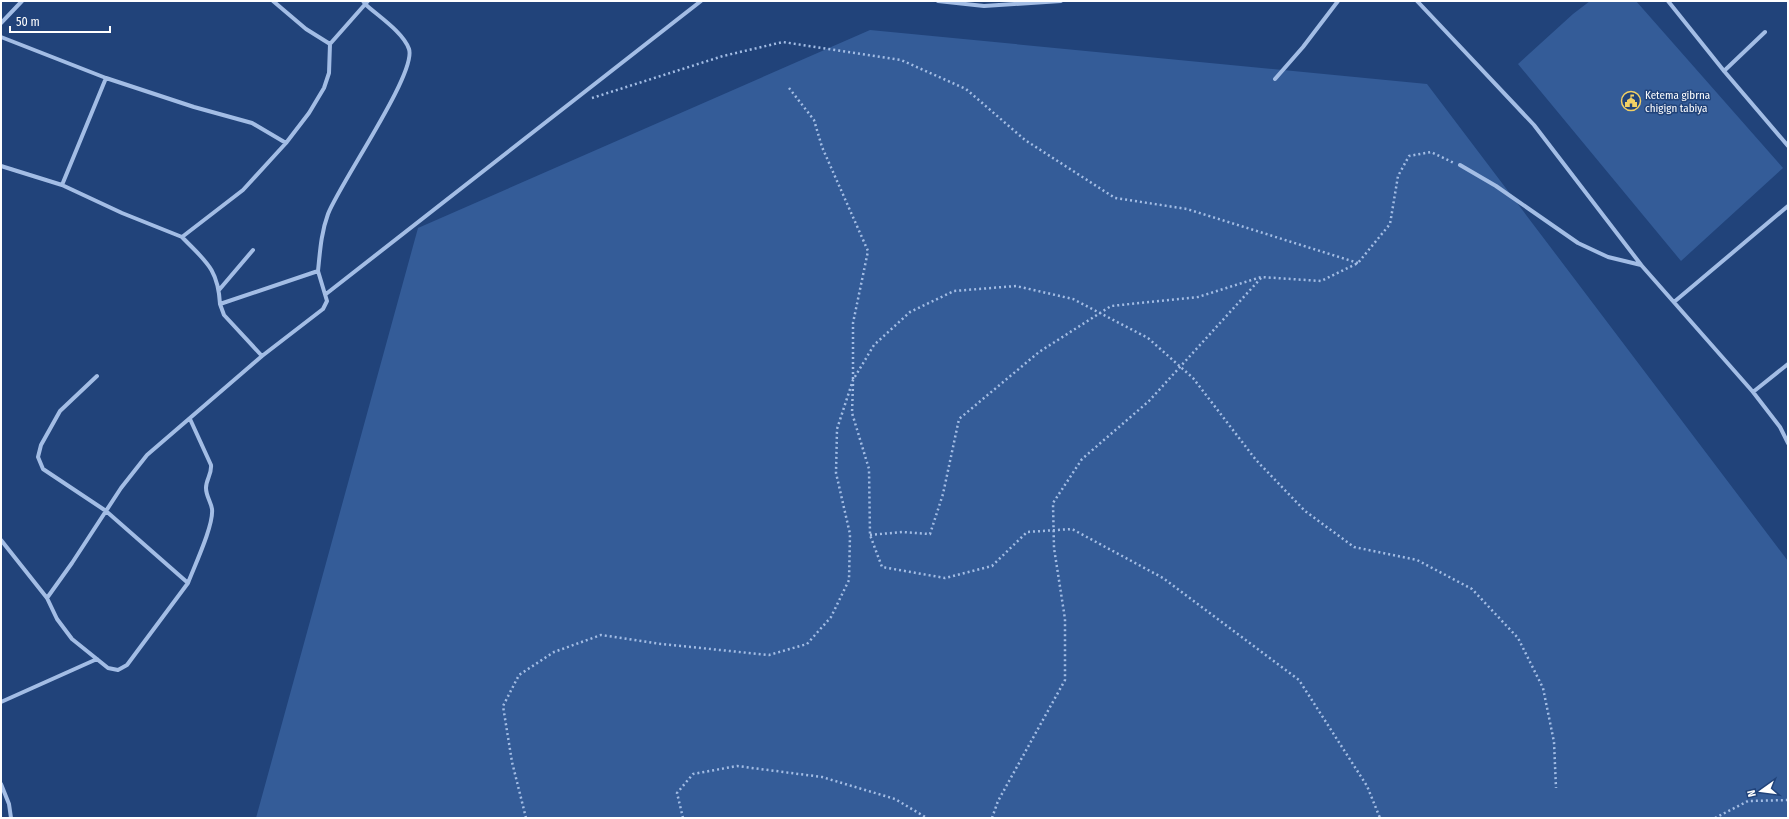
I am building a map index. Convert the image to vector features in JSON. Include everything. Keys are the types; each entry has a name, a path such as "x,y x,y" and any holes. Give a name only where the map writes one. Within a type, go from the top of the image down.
{"street":[{"path":"1,23 22,1"},
{"path":"273,1 306,29 330,44"},
{"path":"326,294 701,1"},
{"path":"938,1 984,6 1061,1"},
{"path":"1275,79 1303,47 1338,1"},
{"path":"1417,1 1534,126 1642,266 1753,392 1780,427 1788,443"},
{"path":"1668,1 1724,71 1788,146"},
{"path":"47,598 121,488 147,455 262,356 323,309 327,301 318,271 321,236 328,214 347,177 394,96 407,67 409,50 402,36 365,2 330,44 328,73 324,88 309,113 286,143 243,190 182,237"},
{"path":"1724,71 1765,32"},
{"path":"1,37 106,78 194,107 252,122 286,143"},
{"path":"62,185 106,78"},
{"path":"1460,165 1496,186 1578,243 1608,257 1642,266"},
{"path":"1,166 62,185 122,213 182,237 210,266 216,278 220,304 224,315 262,356"},
{"path":"1674,302 1788,206"},
{"path":"219,290 253,250"},
{"path":"220,304 318,271"},
{"path":"1753,392 1788,364"},
{"path":"97,376 60,411 41,445 38,457 43,469 106,511 188,583"},
{"path":"1,540 47,598 57,619 72,638 108,668 118,670 127,665 188,583 212,521 212,509 206,491 206,482 212,471 211,464 190,419"},
{"path":"1,702 98,659"},
{"path":"1,784 9,804 11,818"}],"path":[{"path":"588,100 723,56 783,42 901,60 966,89 1025,140 1115,198 1187,209 1358,263"},
{"path":"789,88 814,120 822,147 868,251 854,323 852,413 869,469 870,535 882,567 945,578 992,566 1027,532 1072,529 1164,578 1299,680 1367,786 1380,818"},
{"path":"870,535 902,532 930,534 944,494 960,418 1039,352 1111,306 1198,297 1261,277 1321,281 1358,263 1390,224 1398,176 1410,156 1431,152 1460,165"},
{"path":"992,818 998,801 1065,680 1065,619 1054,548 1053,503 1082,459 1149,401 1261,277"},
{"path":"526,818 512,762 503,706 519,675 554,652 601,636 661,644 769,655 807,644 831,618 849,580 850,534 836,473 837,430 853,380 874,345 910,312 954,291 1016,286 1073,299 1148,338 1193,378 1256,460 1305,511 1354,547 1417,560 1472,589 1518,638 1543,688 1554,742 1556,788"},
{"path":"683,818 677,793 693,774 737,766 822,777 896,799 927,818"},
{"path":"1715,818 1748,801 1788,800"}],"shaded area":[{"path":"1590,1 1636,1 1783,168 1681,261 1518,64 1573,14"},
{"path":"870,30 1427,84 1788,561 1788,818 256,818 418,228"}],"place":[{"name":"Ketema gibrna chigign tabiya","path":"1631,101"}]}
